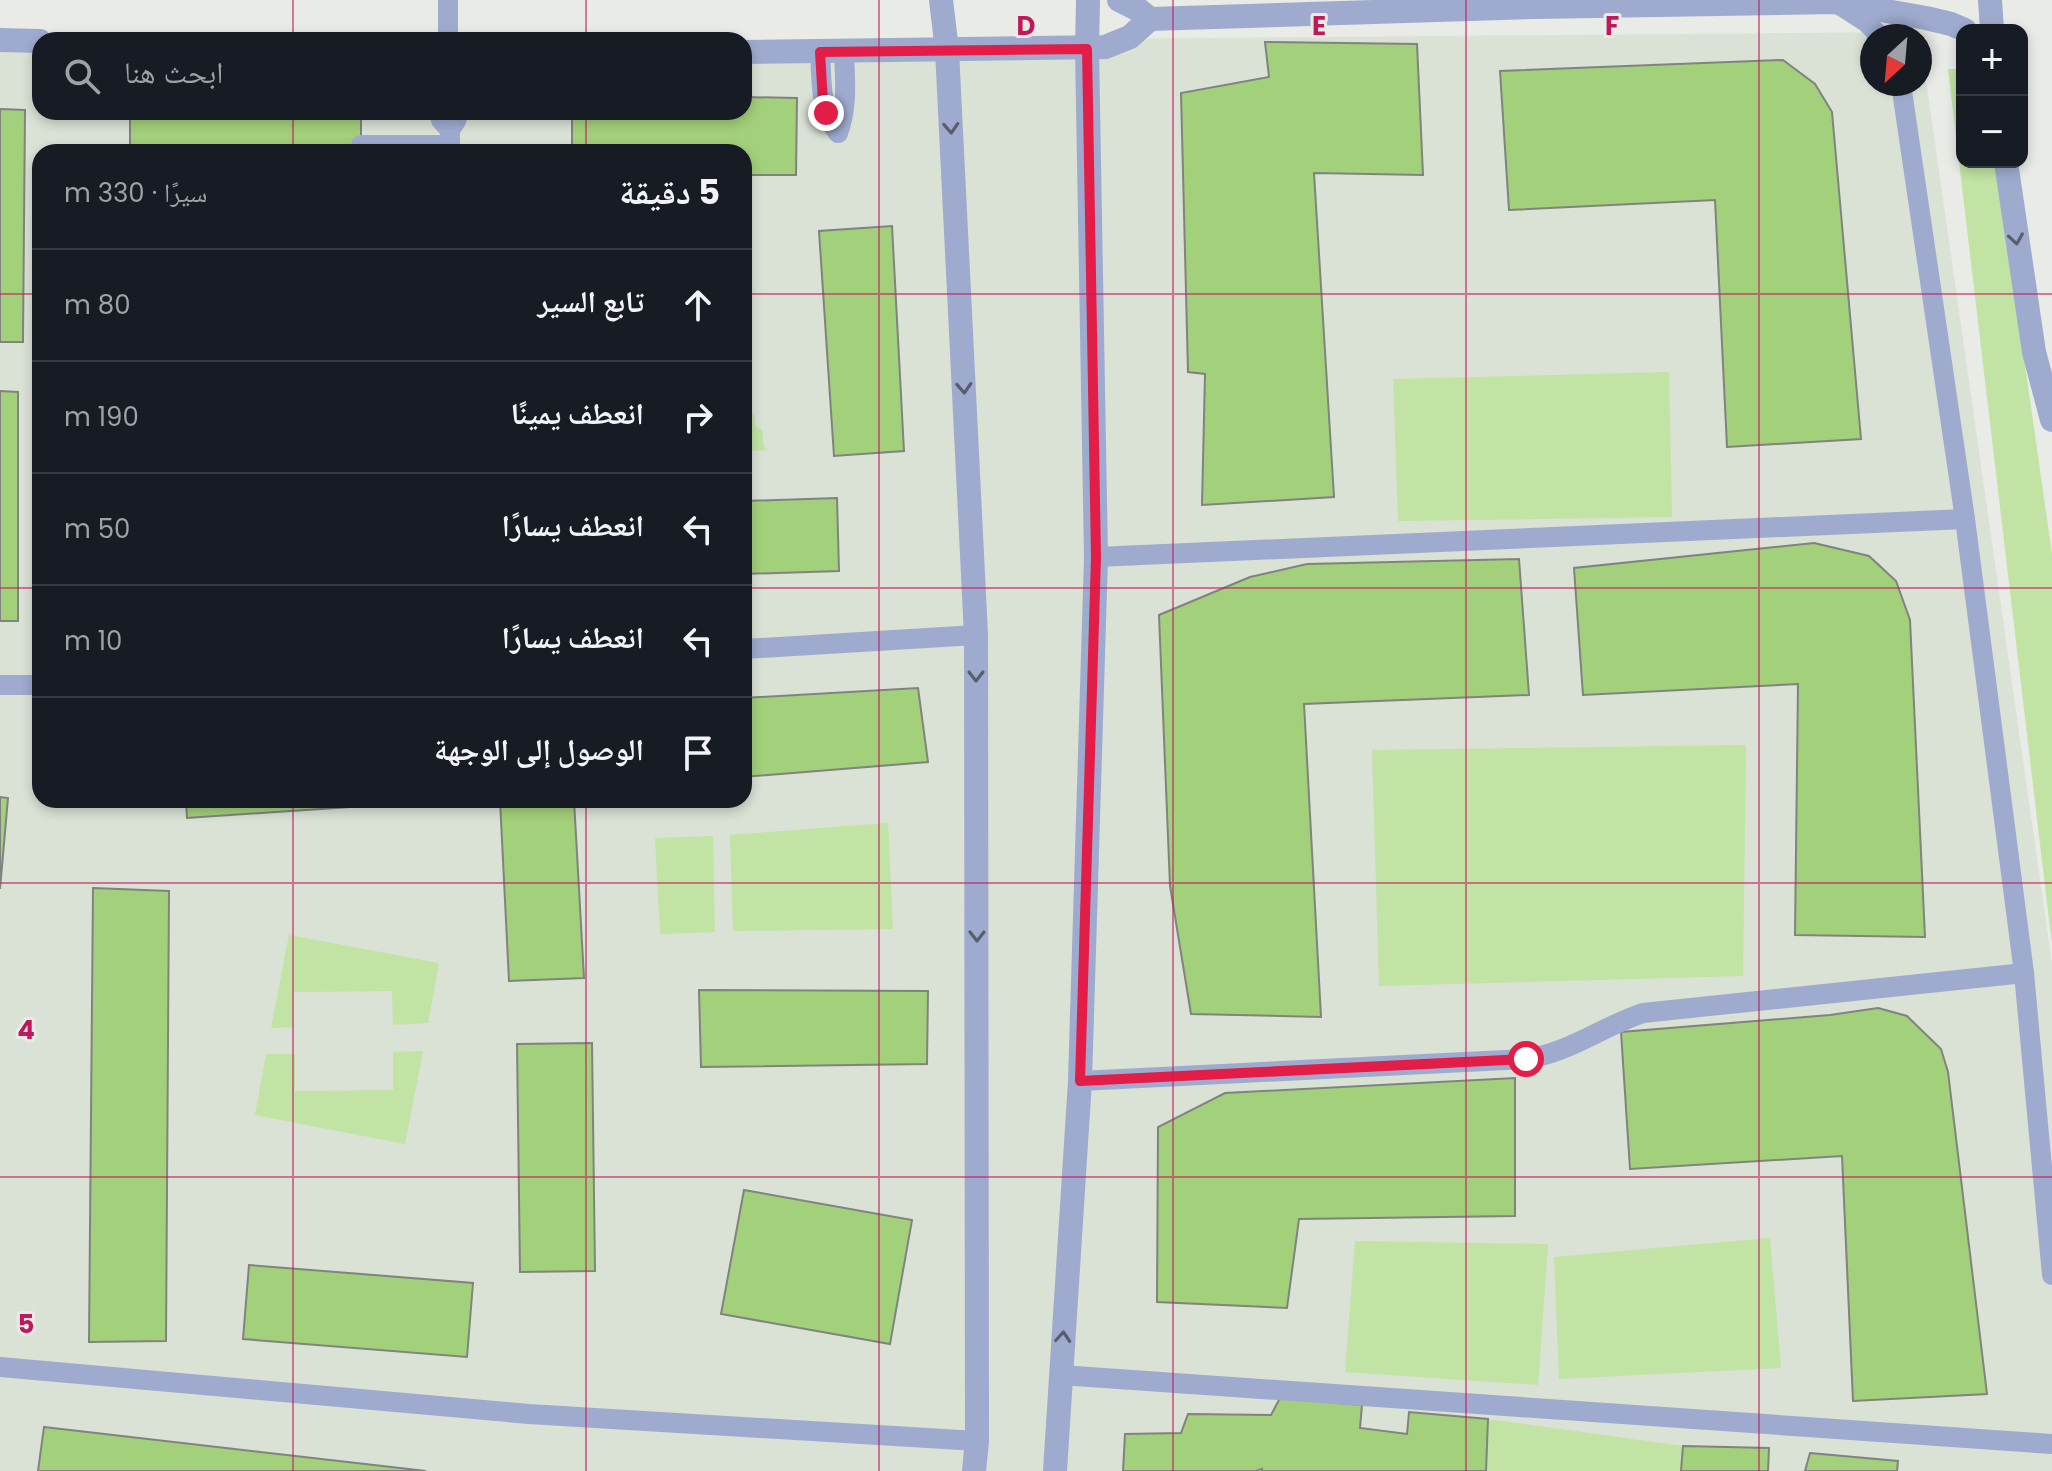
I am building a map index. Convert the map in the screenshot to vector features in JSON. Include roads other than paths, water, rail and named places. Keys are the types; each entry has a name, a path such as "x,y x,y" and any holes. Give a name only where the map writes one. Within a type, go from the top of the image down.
{"street":[{"path":"941,0 947,50 976,635 977,1441 974,1471"},
{"path":"1055,1471 1080,1081 1096,557 1088,0"},
{"path":"1119,0 1150,19"},
{"path":"1990,0 1992,24"},
{"path":"752,52 1087,49 1118,44 1150,19 1534,4 1837,1 1926,18 1956,27"},
{"path":"0,40 32,41"},
{"path":"2007,168 2034,352 2052,420"}],"lane":[{"path":"448,0 448,32"},
{"path":"1837,1 1868,24"},
{"path":"1903,96 1965,519 2024,973 2052,1275"},
{"path":"370,144 452,135"},
{"path":"1096,557 1965,519"},
{"path":"752,649 976,635"},
{"path":"0,685 32,685"},
{"path":"1080,1081 1526,1059 1561,1051 1624,1019 1643,1013 2024,973"},
{"path":"0,1367 529,1414 977,1441"},
{"path":"1061,1375 2052,1444"}]}
